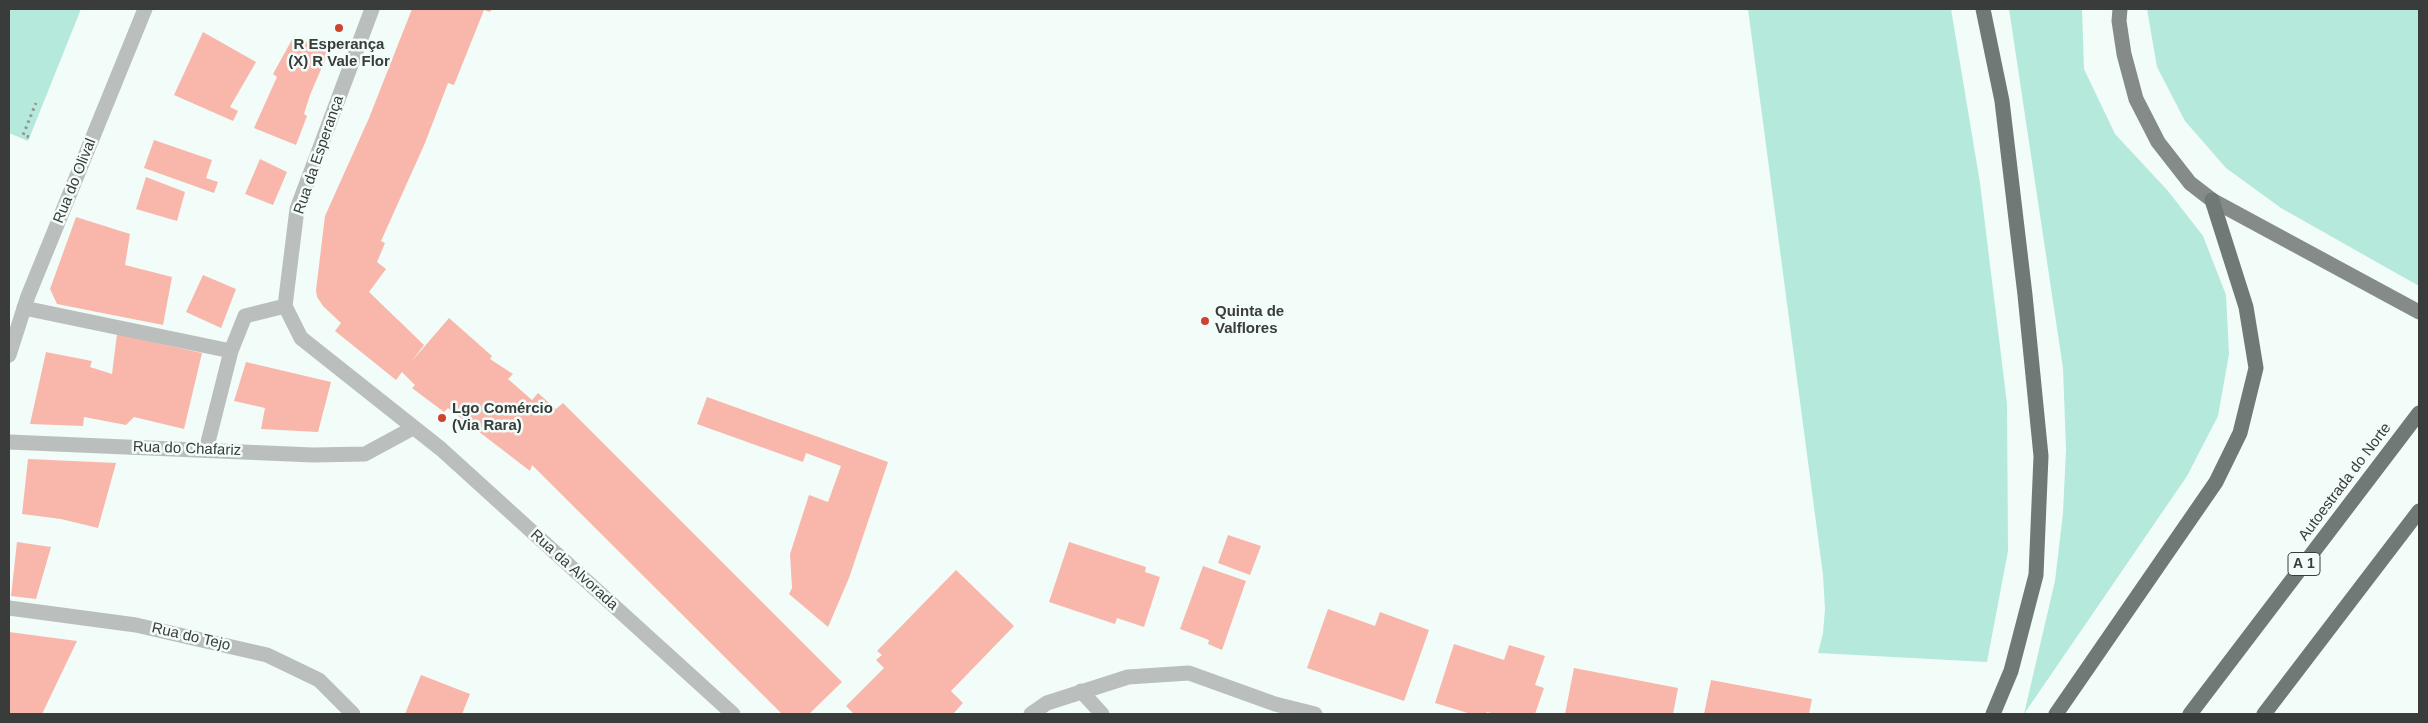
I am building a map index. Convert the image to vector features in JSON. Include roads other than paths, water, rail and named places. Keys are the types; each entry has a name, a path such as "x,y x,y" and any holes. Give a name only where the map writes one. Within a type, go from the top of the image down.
{"highway":[{"path":"1983,9 2002,101 2025,295 2041,456 2036,576 2011,671 1993,714"},
{"path":"2056,714 2216,482 2240,433 2256,368 2246,307 2212,200"},
{"name":"Autoestrada do Norte","path":"2190,714 2419,413"},
{"path":"2264,714 2419,511"}],"main road":[{"path":"2120,9 2119,21 2124,54 2136,99 2158,142 2190,183 2212,200 2419,312"}],"street":[{"name":"Rua do Olival","path":"9,355 24,308 145,9"},
{"name":"Rua da Esperança","path":"285,306 297,209 372,9"},
{"path":"206,450 231,352 245,316 285,306"},
{"name":"Rua da Alvorada","path":"285,306 301,338 441,449 726,712"},
{"path":"24,308 231,352"},
{"name":"Rua do Chafariz","path":"9,442 313,455 365,454 413,428"},
{"name":"Rua do Tejo","path":"9,608 136,625 267,655 319,680 353,714"},
{"path":"1031,714 1046,703 1128,677 1190,673 1275,704 1315,714"},
{"path":"1081,691 1102,714"}],"place":[{"name":"R Esperança (X) R Vale Flor","path":"339,28"},
{"name":"Quinta de Valflores","path":"1205,321"},
{"name":"Lgo Comércio (Via Rara)","path":"442,418"}]}
